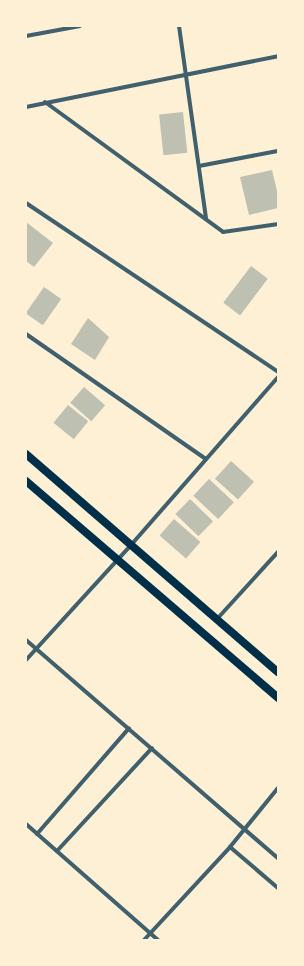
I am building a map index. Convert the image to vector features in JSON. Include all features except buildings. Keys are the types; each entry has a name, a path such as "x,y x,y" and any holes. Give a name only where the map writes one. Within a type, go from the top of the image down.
{"main road":[{"path":"26,454 278,672"},
{"path":"26,481 278,698"}],"street":[{"path":"26,36 80,26"},
{"path":"179,26 206,218"},
{"path":"26,107 186,72 278,56"},
{"path":"45,102 206,218 223,232 278,224"},
{"path":"199,166 278,151"},
{"path":"26,203 278,372"},
{"path":"26,334 206,459"},
{"path":"26,660 131,545 278,377"},
{"path":"217,619 278,552"},
{"path":"26,640 37,647 278,858"},
{"path":"37,834 130,728"},
{"path":"57,851 152,748"},
{"path":"144,940 230,847 278,788"},
{"path":"26,824 158,940"},
{"path":"230,847 278,888"}]}
